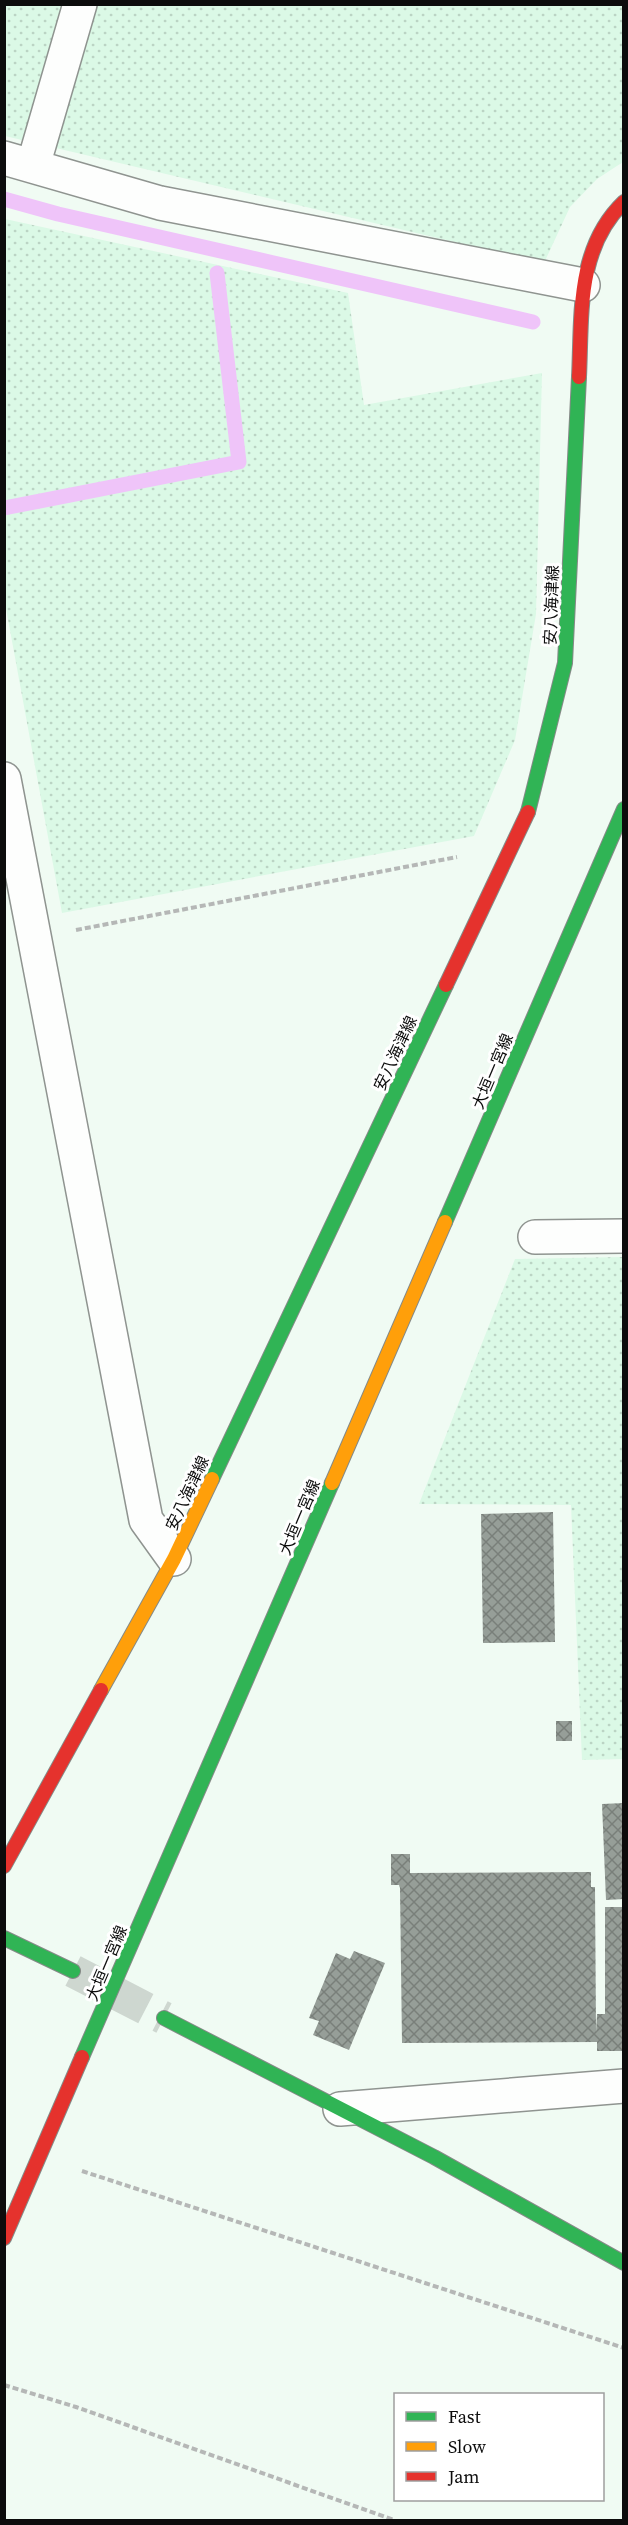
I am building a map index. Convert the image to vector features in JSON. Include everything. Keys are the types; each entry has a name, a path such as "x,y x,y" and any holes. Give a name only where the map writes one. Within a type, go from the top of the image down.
{"main road":[{"name":"安八海津線","path":"4,1866 174,1559 529,809 565,663 583,285 592,245 613,210 624,202"},
{"name":"大垣一宮線","path":"4,2238 624,809"},
{"path":"4,1938 73,1971"},
{"path":"164,2018 434,2157 624,2263"}],"street":[{"path":"80,4 19,162 160,204 583,285"},
{"path":"4,779 146,1520 174,1559"},
{"path":"535,1237 624,1236"},
{"path":"340,2109 624,2086"}],"path":[{"path":"35,938 512,846"},
{"path":"82,2172 624,2348"},
{"path":"4,2385 76,2407 394,2520"}],"green space":[{"path":"5,5 623,5 623,162 597,179 570,207 544,263 5,136"},
{"path":"5,219 348,293 364,405 542,373 536,614 515,740 474,836 62,913 5,603"},
{"path":"623,1257 623,1759 582,1760 571,1505 419,1504 515,1259"}],"building":[{"path":"553,1512 555,1642 483,1643 481,1514"},
{"path":"556,1721 572,1721 572,1741 556,1741"},
{"path":"624,1803 624,1899 606,1900 602,1804"},
{"path":"391,1854 410,1854 410,1873 591,1872 591,1887 595,1887 596,2032 597,2014 605,2014 605,1907 624,1907 624,2051 597,2051 597,2042 402,2043 400,1888 399,1885 391,1885"},
{"path":"354,1951 385,1963 349,2050 313,2035 319,2021 309,2018 336,1953 350,1959"}],"waterway":[{"path":"4,199 58,214 533,322"},
{"path":"4,508 239,462 217,273"}],"tunnel":[{"path":"73,1971 164,2018"}],"traffic: fast":[{"path":"528,812 565,663 579,377"},
{"path":"445,1222 624,809"},
{"path":"212,1479 446,985"},
{"path":"82,2057 332,1483"},
{"path":"4,1938 73,1971"},
{"path":"164,2018 434,2157 624,2263"}],"traffic: slow":[{"path":"332,1483 445,1222"},
{"path":"101,1690 174,1559 212,1479"}],"traffic: jam":[{"path":"579,377 582,307 589,261 608,220 624,202"},
{"path":"446,985 528,812"},
{"path":"4,1866 101,1690"},
{"path":"4,2238 82,2057"}]}
